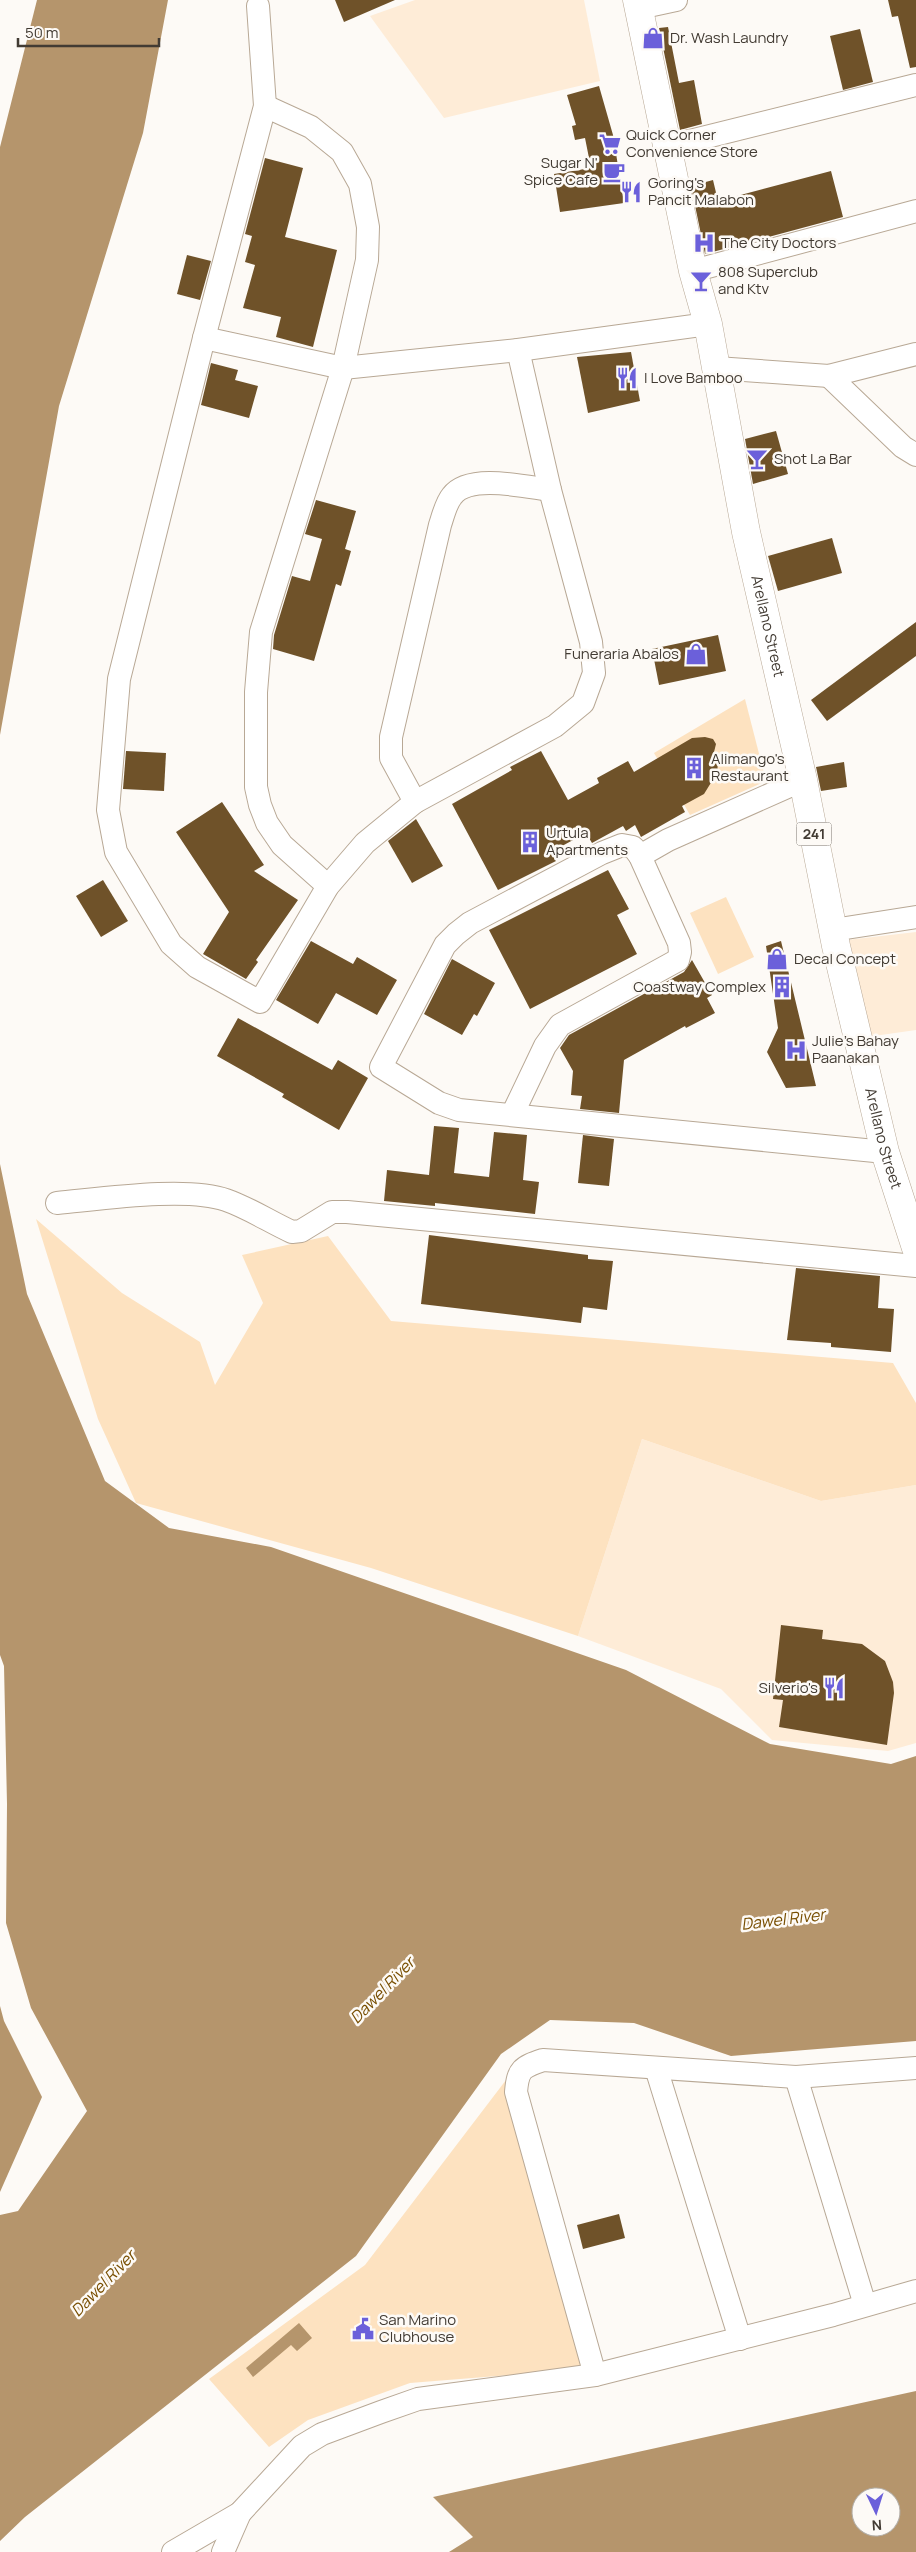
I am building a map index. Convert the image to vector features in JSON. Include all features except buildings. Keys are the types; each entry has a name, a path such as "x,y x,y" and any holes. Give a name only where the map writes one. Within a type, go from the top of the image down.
{"highway":[{"name":"Arellano Street","path":"638,4 693,271 708,324 746,532 803,780 833,930 885,1152 916,1248"}],"street":[{"path":"638,4 676,0"},
{"path":"258,6 265,106 204,338 119,679 108,810 116,852 171,944 197,967 260,1002 328,886 365,843 415,802 555,726 583,703 594,674 591,642 550,490 518,350"},
{"path":"666,147 916,85"},
{"path":"265,106 312,127 342,152 360,184 368,227 367,260 343,368 261,632 256,692 255,780 260,805 267,823 282,846 328,886"},
{"path":"693,271 916,212"},
{"path":"204,338 343,368 518,350 708,324"},
{"path":"716,368 829,376 916,354"},
{"path":"829,376 903,447 916,455"},
{"path":"415,802 392,758 391,737 440,525 452,495 465,487 487,482 550,490"},
{"path":"640,856 674,838 803,780"},
{"path":"513,1114 544,1046 560,1025 678,960 680,952 679,943 640,856 633,847 622,846 602,853 470,923 456,934 445,945 381,1067 440,1103 459,1110 885,1152"},
{"path":"833,930 916,918"},
{"path":"57,1202 171,1194 212,1196 227,1200 292,1232 301,1231 332,1212 347,1212 916,1266"},
{"path":"594,2375 516,2092 518,2076 525,2066 543,2060 796,2077 916,2068"},
{"path":"656,2068 740,2338"},
{"path":"796,2077 865,2305"},
{"path":"173,2552 240,2513 302,2446 322,2434 418,2400 594,2375 916,2291"},
{"path":"223,2552 240,2513"}],"shaded area":[{"path":"415,0 584,0 600,81 444,118 370,16"},
{"path":"745,699 766,781 690,815 654,753"},
{"path":"726,897 754,957 718,974 690,913"},
{"path":"916,932 916,1030 860,1038 847,940"},
{"path":"36,1219 122,1293 200,1342 215,1385 263,1303 242,1255 328,1236 391,1321 893,1363 916,1403 916,1485 821,1501 642,1439 578,1636 371,1568 136,1503 98,1419"},
{"path":"642,1439 821,1501 916,1485 916,1743 888,1751 772,1740 721,1689 578,1636"},
{"path":"506,2080 586,2369 410,2383 308,2420 269,2447 209,2379 365,2265"}],"water":[{"path":"37,0 168,0 143,133 59,406 0,735 0,147"},
{"name":"Dawel River","path":"0,1164 27,1294 105,1481 169,1528 271,1547 626,1670 770,1744 891,1764 916,1756 916,2041 731,2056 634,2023 550,2020 501,2054 356,2256 25,2517 0,2541 0,2215 18,2211 87,2111 31,2008 6,1923 7,1804 4,1666 0,1655"},
{"path":"0,2006 4,2021 42,2097 0,2192"},
{"path":"299,2323 312,2338 297,2351 291,2345 253,2377 246,2368"},
{"path":"916,2391 916,2552 449,2552 473,2537 433,2497"}],"place":[{"name":"Dr. Wash Laundry","path":"653,38"},
{"name":"Quick Corner Convenience Store","path":"610,144"},
{"name":"Sugar N' Spice Cafe","path":"614,172"},
{"name":"Goring's Pancit Malabon","path":"631,192"},
{"name":"The City Doctors","path":"704,243"},
{"name":"808 Superclub and Ktv","path":"701,281"},
{"name":"I Love Bamboo","path":"627,378"},
{"name":"Shot La Bar","path":"757,459"},
{"name":"Funeraria Abalos","path":"696,654"},
{"name":"Alimango's Restaurant","path":"694,768"},
{"name":"Urtula Apartments","path":"530,842"},
{"name":"Decal Concept","path":"777,959"},
{"name":"Coastway Complex","path":"782,987"},
{"name":"Julie's Bahay Paanakan","path":"796,1050"},
{"name":"Silverio's","path":"834,1688"},
{"name":"San Marino Clubhouse","path":"363,2329"}]}
